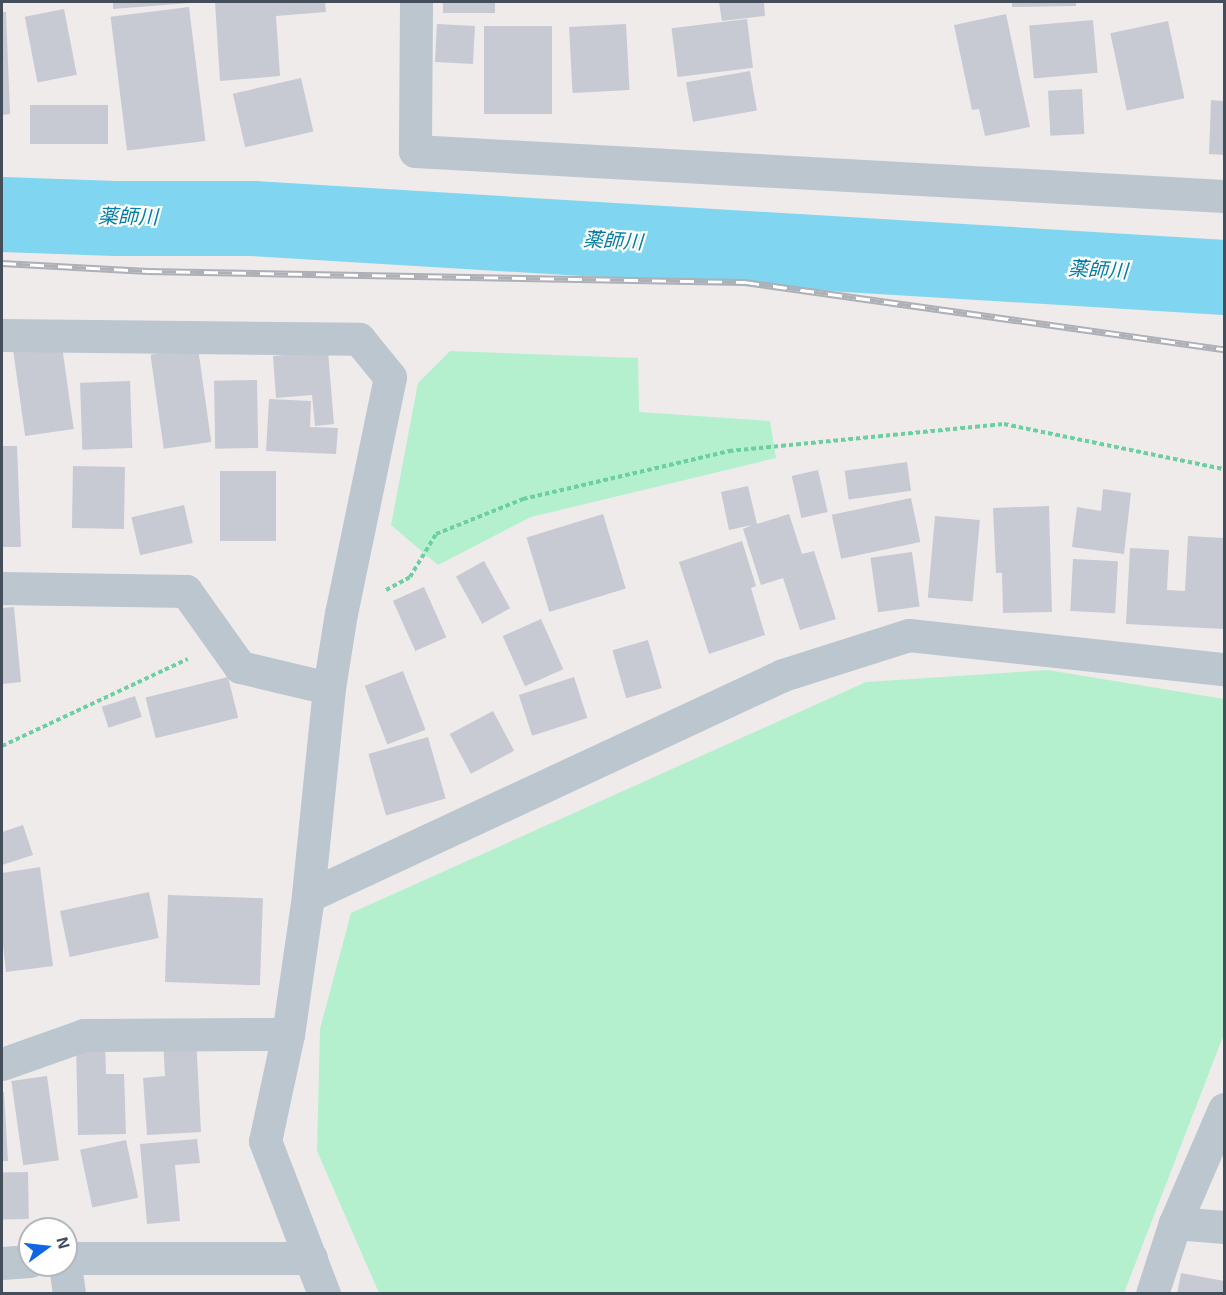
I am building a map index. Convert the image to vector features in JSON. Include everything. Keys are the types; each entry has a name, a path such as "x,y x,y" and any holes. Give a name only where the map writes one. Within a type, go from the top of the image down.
{"street":[{"path":"416,2 415,151 1224,196"},
{"path":"2,335 359,339 390,378 341,613 329,688 308,896 288,1034 266,1141 324,1293"},
{"path":"2,588 186,591 240,667 329,688"},
{"path":"308,896 783,675 909,635 1224,669"},
{"path":"2,1064 84,1035 288,1034"},
{"path":"1152,1293 1175,1223 1224,1109"},
{"path":"1175,1223 1224,1227"},
{"path":"78,1258 216,1256 311,1258"},
{"path":"2,1263 18,1262"},
{"path":"67,1277 69,1293"}],"path":[{"path":"341,613 410,577 436,534 523,499 729,451 1004,424 1224,469"},
{"path":"2,746 194,656 228,651"}],"green space":[{"path":"450,351 638,358 639,412 770,421 776,458 531,517 438,565 391,525 418,383"},
{"path":"1048,670 1224,699 1224,1034 1124,1293 379,1293 317,1151 320,1029 351,913 866,682"}],"building":[{"path":"113,2 190,2 190,3 113,9"},
{"path":"215,2 325,2 326,12 276,16 280,76 220,81"},
{"path":"443,2 495,2 495,13 443,13"},
{"path":"719,2 764,2 765,16 722,21"},
{"path":"1012,2 1076,2 1076,6 1012,7"},
{"path":"189,7 205,141 127,151 111,17"},
{"path":"64,9 77,75 38,82 25,17"},
{"path":"2,12 6,12 10,114 2,115"},
{"path":"1006,14 1030,127 985,136 979,109 972,110 954,25"},
{"path":"747,19 753,68 678,77 672,28"},
{"path":"1093,20 1098,73 1034,78 1029,26"},
{"path":"1168,21 1184,98 1127,111 1110,33"},
{"path":"437,24 475,26 473,64 435,62"},
{"path":"626,24 629,90 573,93 569,27"},
{"path":"484,26 552,26 552,114 484,114"},
{"path":"750,71 757,110 693,122 686,82"},
{"path":"301,78 313,132 245,147 233,94"},
{"path":"1082,89 1084,134 1050,136 1048,91"},
{"path":"1211,100 1224,101 1224,155 1209,154"},
{"path":"30,105 108,105 108,144 30,144"},
{"path":"61,339 74,429 25,436 12,346"},
{"path":"198,348 211,442 164,449 150,355"},
{"path":"328,351 334,424 315,426 312,395 276,398 273,356"},
{"path":"257,380 258,448 215,449 214,381"},
{"path":"130,381 132,448 82,450 80,383"},
{"path":"269,399 311,401 310,427 338,428 336,454 266,451"},
{"path":"2,446 17,446 21,547 2,547"},
{"path":"907,462 911,491 849,499 845,471"},
{"path":"73,466 125,467 124,529 72,528"},
{"path":"818,470 828,512 801,518 792,476"},
{"path":"220,471 276,471 276,541 220,541"},
{"path":"748,486 757,524 789,514 802,554 814,551 836,619 800,630 783,578 761,585 743,529 752,525 729,530 721,492"},
{"path":"1103,489 1131,493 1124,554 1072,547 1077,507 1101,511"},
{"path":"911,498 920,542 841,559 832,515"},
{"path":"184,505 193,543 140,555 131,517"},
{"path":"1049,506 1052,612 1003,613 1002,573 996,573 993,508"},
{"path":"603,514 626,589 549,612 526,537"},
{"path":"935,516 980,520 973,602 928,598"},
{"path":"1188,536 1224,538 1224,629 1126,624 1130,548 1169,550 1167,590 1185,591"},
{"path":"742,541 756,586 751,588 765,635 709,654 679,562"},
{"path":"912,552 920,606 878,612 870,558"},
{"path":"1073,559 1118,561 1115,613 1070,611"},
{"path":"484,561 510,608 482,624 456,577"},
{"path":"424,587 446,637 415,651 393,601"},
{"path":"14,607 21,682 2,684 2,608"},
{"path":"541,619 563,669 525,686 503,636"},
{"path":"648,640 662,688 626,698 612,650"},
{"path":"403,671 426,730 387,745 365,686"},
{"path":"228,677 238,718 156,738 146,698"},
{"path":"574,677 587,718 532,736 519,695"},
{"path":"135,696 142,717 109,728 102,707"},
{"path":"493,711 514,751 471,774 450,734"},
{"path":"428,737 446,799 386,816 368,754"},
{"path":"23,825 33,855 2,865 2,832"},
{"path":"40,867 53,966 6,972 2,935 2,873"},
{"path":"149,892 159,938 70,957 60,911"},
{"path":"168,895 263,898 260,985 165,982"},
{"path":"196,1037 201,1132 147,1135 143,1078 165,1076 163,1039"},
{"path":"105,1043 106,1074 124,1074 126,1134 78,1135 76,1044"},
{"path":"47,1076 59,1160 23,1165 11,1081"},
{"path":"2,1092 4,1092 8,1161 2,1161"},
{"path":"197,1139 200,1163 175,1165 180,1221 147,1224 140,1144"},
{"path":"126,1140 138,1198 92,1207 80,1150"},
{"path":"2,1172 28,1172 29,1217 3,1219"},
{"path":"1181,1273 1224,1281 1224,1294 1177,1294"}],"waterway":[{"name":"薬師川","path":"2,214 115,218 252,218 1224,277"}],"railway":[{"path":"2,263 148,271 745,282 1224,349"}]}
